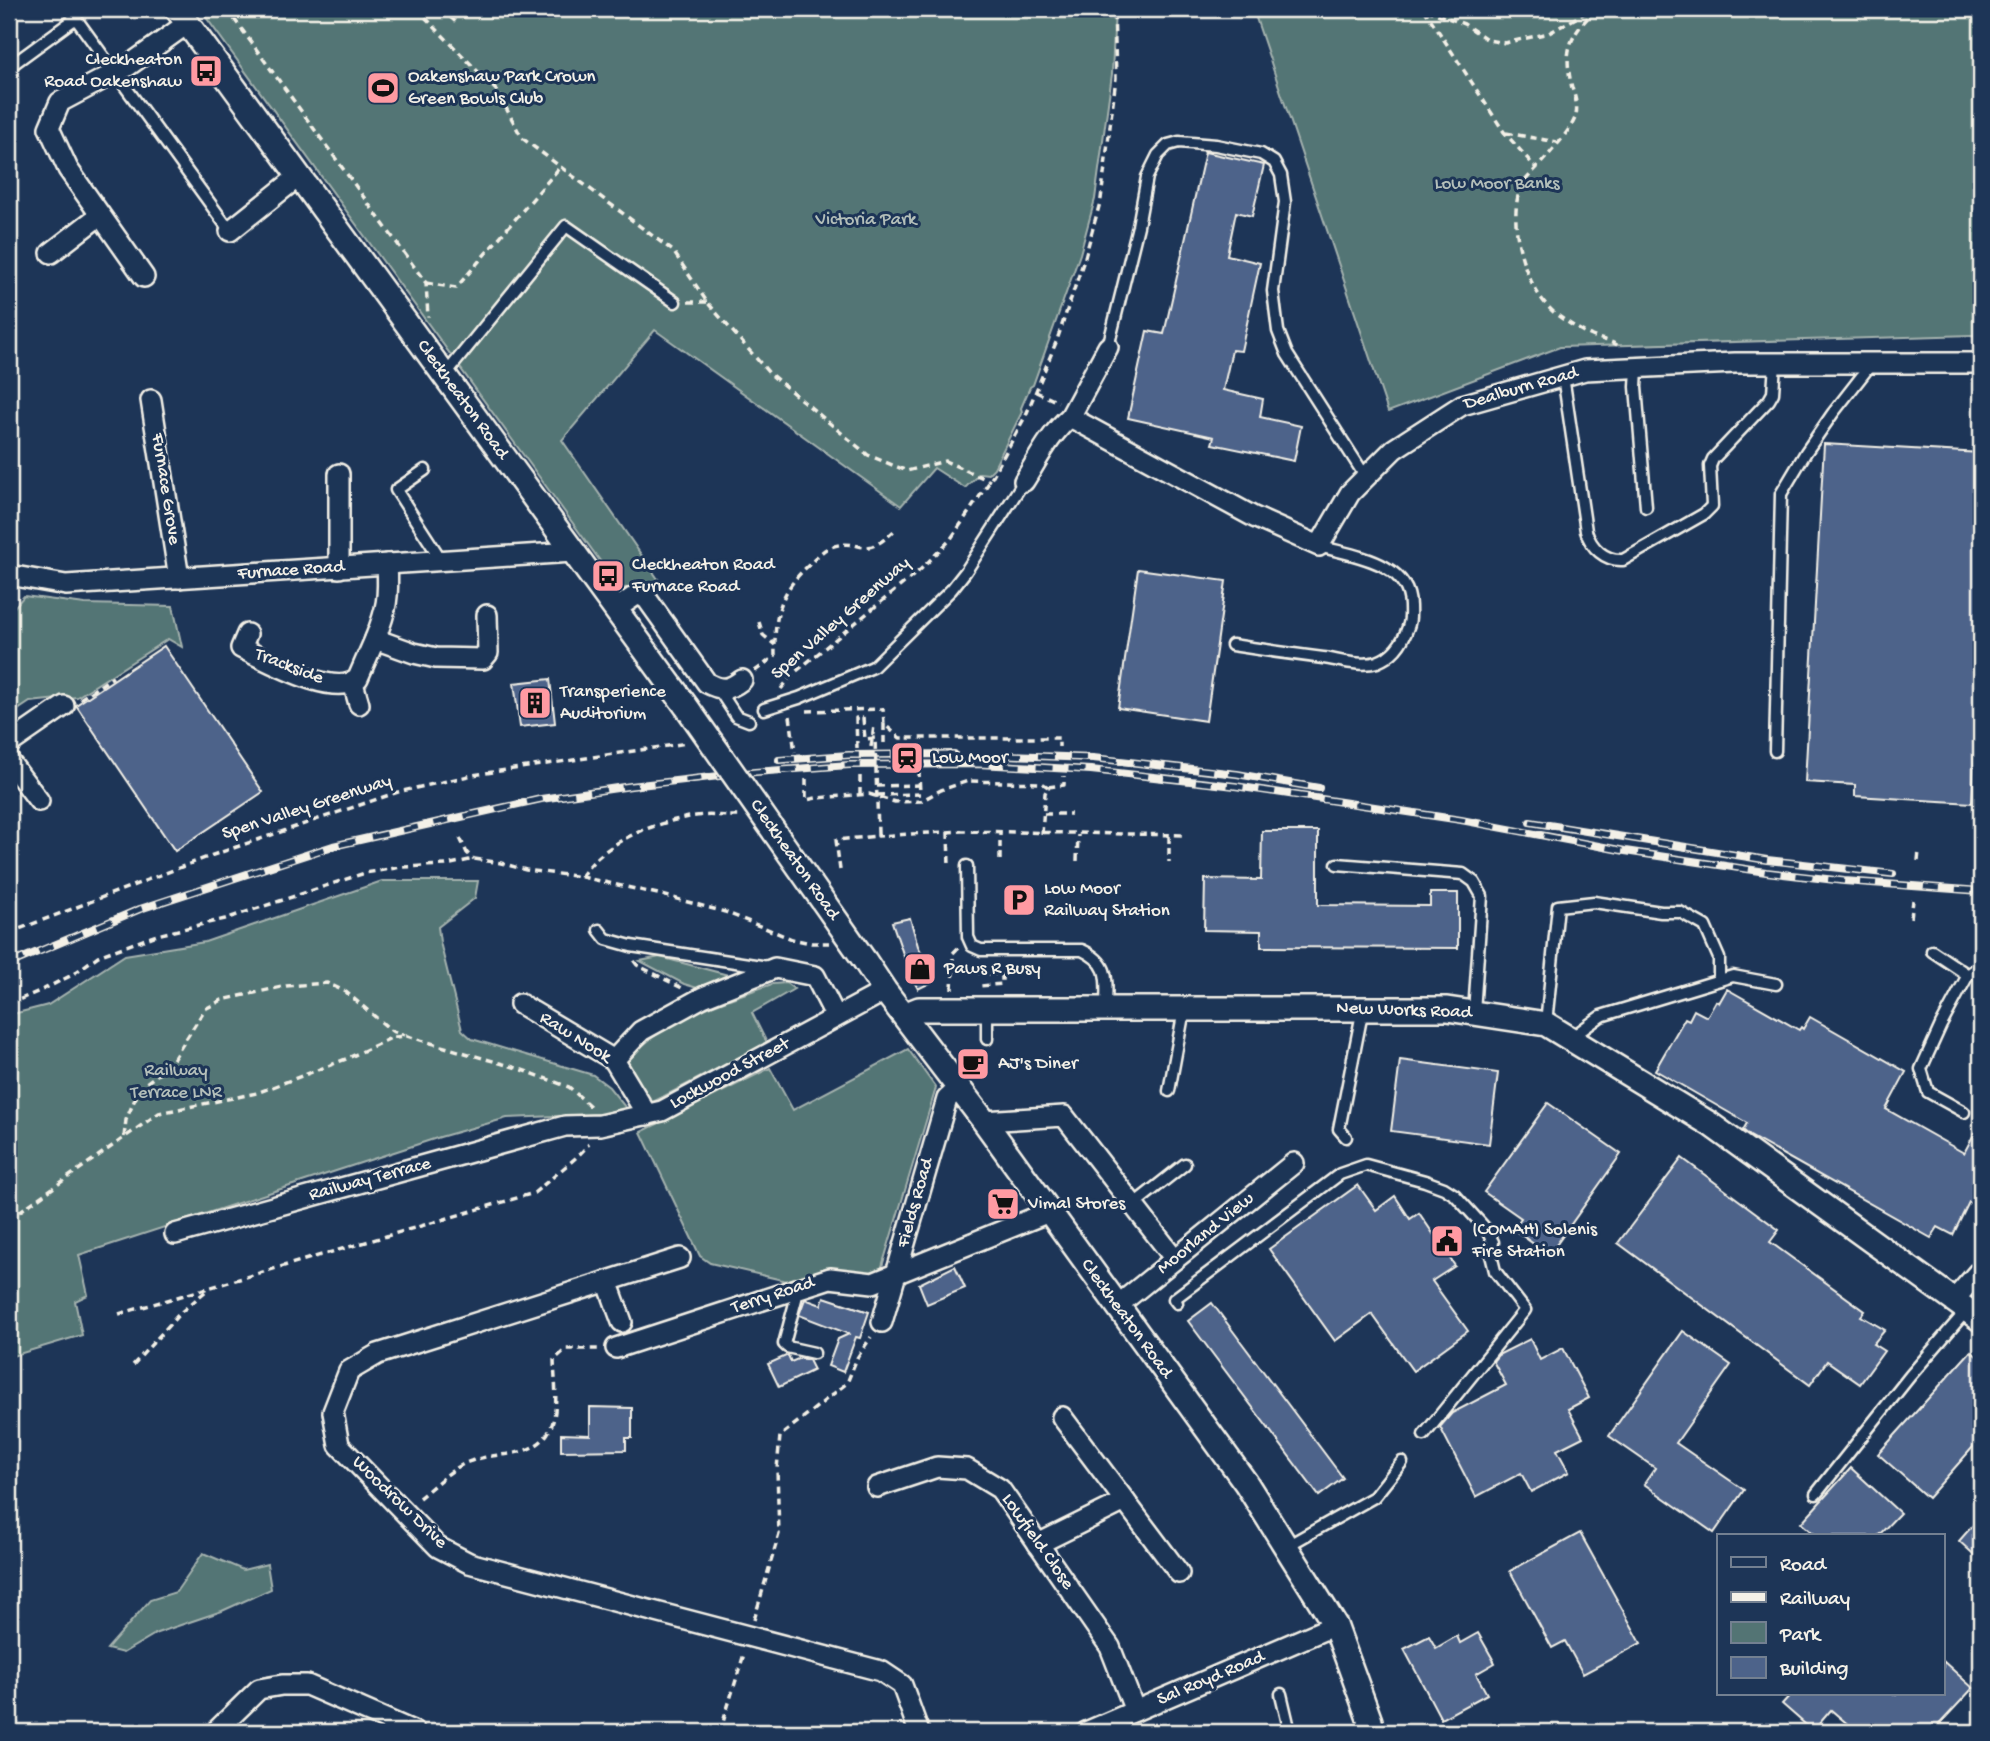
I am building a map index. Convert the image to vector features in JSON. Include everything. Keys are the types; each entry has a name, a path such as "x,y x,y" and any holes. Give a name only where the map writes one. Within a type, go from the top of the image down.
{"street":[{"path":"144,277 68,169 50,128 60,102 116,72 182,16"},
{"name":"Cleckheaton Road","path":"182,16 686,706 885,991 984,1121 1246,1483 1335,1625 1372,1732"},
{"path":"230,231 299,176"},
{"path":"51,253 100,215"},
{"path":"1024,481 1060,425 1070,417 1108,347"},
{"name":"Dealburn Road","path":"1319,546 1350,493 1394,449 1462,405 1563,376 1585,370 1775,363 1981,363"},
{"name":"Furnace Grove","path":"152,400 178,578"},
{"path":"1070,417 1254,517 1319,546"},
{"path":"339,474 339,568"},
{"name":"Furnace Road","path":"11,580 66,585 573,552"},
{"path":"359,704 353,683 358,678 386,611 389,593 387,564"},
{"path":"616,609 638,594 647,599 708,683 719,690 730,689 742,680"},
{"path":"375,639 436,658 482,659 488,653 487,615"},
{"name":"Trackside","path":"247,634 241,648 319,683 353,683"},
{"path":"9,744 64,706"},
{"path":"9,761 39,802"},
{"path":"614,1060 641,1031 703,997 775,968 815,976 836,1017"},
{"name":"Lockwood Street","path":"565,1126 600,1125 662,1111 885,991"},
{"name":"Raw Nook","path":"520,1004 614,1060 647,1115"},
{"name":"New Works Road","path":"904,1015 919,1009 1363,1007 1447,1009 1546,1024 1710,1124 1967,1310"},
{"name":"Fields Road","path":"882,1322 947,1099 958,1089"},
{"path":"984,1121 1064,1116 1175,1259"},
{"name":"Railway Terrace","path":"175,1234 565,1126"},
{"name":"Moorland View","path":"1117,1306 1294,1163"},
{"name":"Terry Road","path":"616,1348 830,1278 873,1283 1049,1212"},
{"name":"Woodrow Drive","path":"680,1258 378,1354 349,1371 333,1412 339,1445 438,1546 469,1563 881,1671 902,1685 919,1732"},
{"path":"1967,1310 1981,1269"},
{"path":"607,1281 622,1322"},
{"path":"1062,1417 1179,1573"},
{"name":"Lowfield Close","path":"877,1487 937,1467 967,1469 1000,1489 1110,1647 1135,1711"},
{"path":"1038,1544 1125,1501"},
{"name":"Sal Royd Road","path":"1086,1732 1335,1625"},
{"path":"215,1732 258,1689 307,1685 415,1732"}],"lane":[{"path":"69,9 230,231"},
{"path":"9,67 76,18"},
{"path":"1108,347 1138,226 1147,177 1158,155 1168,145 1179,142 1216,145 1261,154 1274,162 1281,175 1285,202 1273,291 1278,331 1287,354 1365,477"},
{"path":"444,376 566,226 675,302"},
{"path":"1563,376 1588,539 1601,554 1623,561 1704,514 1712,506 1710,466 1713,458 1769,400 1773,393 1775,363"},
{"path":"1775,751 1782,494 1826,423 1872,363"},
{"path":"1637,368 1636,387 1646,507"},
{"path":"425,470 396,490 442,561"},
{"path":"764,709 799,698 873,667 951,590 1024,481"},
{"path":"1232,645 1376,662 1392,653 1404,640 1410,621 1410,600 1407,586 1397,574 1377,562 1319,546"},
{"path":"719,690 736,716 749,721"},
{"path":"1337,864 1463,874 1474,882 1482,896 1474,1013"},
{"path":"967,866 968,937 972,946 981,950 1082,950 1095,956 1106,971 1106,1010"},
{"path":"1546,1024 1558,906 1594,902 1661,912 1680,912 1705,926 1719,958 1719,980"},
{"path":"599,930 606,939 631,946 775,968"},
{"path":"1932,951 1968,975"},
{"path":"1964,1112 1928,1092 1922,1069 1941,1025 1968,975 1981,965"},
{"path":"1570,1039 1601,1016 1733,976 1776,984"},
{"path":"1346,1138 1339,1129 1363,1007"},
{"path":"986,1009 987,1039"},
{"path":"1169,1091 1184,1009"},
{"path":"1133,1205 1185,1164"},
{"path":"1177,1303 1174,1299 1340,1174 1366,1165 1444,1188 1455,1195 1486,1229 1493,1242 1491,1255 1495,1271 1525,1310 1424,1435"},
{"path":"800,1288 785,1344 787,1348 814,1353"},
{"path":"1816,1494 1910,1376 1967,1310"},
{"path":"1287,1546 1374,1497 1402,1462"},
{"path":"1281,1694 1290,1732"}],"path":[{"path":"228,9 426,283 456,288 560,167"},
{"path":"441,9 457,23"},
{"name":"Spen Valley Greenway","path":"764,709 793,674 950,540 990,481 1036,392 1085,257 1101,199 1116,78 1114,9"},
{"path":"1424,9 1464,24 1488,40 1505,43 1549,33 1594,9"},
{"path":"1424,9 1504,132 1536,168"},
{"path":"1594,9 1569,47 1567,59 1576,100 1576,115 1570,128 1522,184 1515,207 1515,223 1527,270 1544,303 1557,315 1591,335 1612,340"},
{"path":"420,10 497,91 522,138 673,251 707,302 769,373 868,455 907,471 945,461 990,481"},
{"path":"1504,132 1558,143"},
{"path":"742,680 775,656 774,626 783,597 796,577 829,547 845,544 869,548 881,544 895,530"},
{"path":"759,622 763,635 775,645"},
{"path":"64,706 75,703 113,677"},
{"path":"788,712 883,709 884,746"},
{"path":"857,748 856,718 863,718 865,738 875,738"},
{"path":"793,723 795,752"},
{"path":"884,724 900,738 1059,738 1059,747"},
{"path":"871,747 874,726 878,835"},
{"name":"Spen Valley Greenway","path":"9,933 222,851 398,792 473,775 693,743"},
{"path":"877,795 920,794 919,774"},
{"path":"860,776 860,794"},
{"path":"806,779 806,800 869,794 895,802 921,801 968,781 1042,783 1048,787 1064,785 1064,776"},
{"path":"877,786 920,785"},
{"path":"1042,834 1045,793 1048,787"},
{"path":"1044,814 1071,814"},
{"path":"581,877 591,862 610,846 646,829 690,817 738,816"},
{"path":"948,832 949,866"},
{"path":"840,870 836,839 948,832 1182,835"},
{"path":"1000,832 1000,860"},
{"path":"1077,861 1078,835"},
{"path":"1169,835 1169,862"},
{"path":"460,838 467,853 474,859"},
{"path":"1918,861 1919,850"},
{"path":"9,1004 72,975 98,956 157,934 226,919 365,873 401,867 446,865 474,859 526,870 581,877 725,912 792,939 811,943 832,943 847,936"},
{"path":"1911,918 1913,900"},
{"path":"951,1009 953,953 968,937"},
{"path":"631,946 631,958 637,965 703,997"},
{"path":"953,970 1002,975 1002,984 977,987"},
{"path":"119,1314 534,1193 578,1156 594,1138 600,1125 593,1109 569,1087 517,1068 392,1031 346,992 327,983 286,986 222,1000 205,1009 169,1066 146,1083 126,1120 124,1137"},
{"path":"9,1219 159,1113 257,1093 346,1059 393,1037 407,1036"},
{"path":"133,1365 180,1313 207,1290"},
{"path":"720,1732 779,1534 777,1469 780,1436 847,1383 857,1358 882,1322"},
{"path":"403,1510 467,1462 493,1454 522,1452 542,1443 555,1423 554,1360 566,1349 616,1348"}],"green space":[{"name":"Victoria Park","path":"200,9 1115,9 1112,74 1095,199 1080,254 1033,385 994,468 988,474 980,473 965,488 934,468 901,506 655,330 562,440 660,582 647,591 619,587"},
{"name":"Low Moor Banks","path":"1253,9 1981,9 1981,337 1973,335 1560,347 1388,412"},
{"path":"24,596 85,604 173,606 182,647 168,639 77,697 30,702 9,716 9,613"},
{"name":"Railway Terrace LNR","path":"382,881 478,881 475,898 438,927 462,1030 472,1039 593,1075 609,1087 630,1113 507,1118 440,1137 79,1255 88,1295 75,1301 82,1335 9,1357 9,1015 48,1005 125,955 205,942"},
{"path":"660,957 728,975 704,990 684,984 640,961"},
{"path":"786,983 794,989 752,1013 767,1043 647,1105 629,1077 627,1062 641,1047 675,1023 712,1005 772,984"},
{"path":"908,1049 936,1088 880,1273 795,1283 710,1263 700,1256 641,1132 770,1068 793,1110"},
{"path":"203,1553 243,1570 267,1564 271,1589 222,1611 157,1633 123,1653 107,1649 150,1600 176,1592"}],"building":[{"path":"1205,152 1264,165 1252,216 1236,212 1227,255 1260,263 1241,351 1232,350 1223,390 1263,399 1260,417 1301,426 1294,461 1212,444 1214,437 1128,418 1147,331 1164,334"},
{"path":"1824,444 1981,453 1981,636 1972,803 1855,796 1855,785 1805,782"},
{"path":"1138,569 1226,581 1206,721 1118,708"},
{"path":"164,646 263,792 175,851 76,705"},
{"name":"Transperience Auditorium","path":"550,679 555,723 520,727 514,683"},
{"path":"1262,831 1318,831 1318,905 1430,906 1430,893 1458,893 1458,948 1261,947 1261,931 1204,930 1205,879 1261,880"},
{"path":"910,918 918,946 936,980 918,989 892,922"},
{"path":"1727,989 1799,1030 1801,1027 1803,1029 1810,1017 1906,1072 1886,1109 1964,1153 1981,1121 1981,1210 1969,1202 1953,1235 1938,1227 1931,1238 1750,1136 1743,1130 1747,1123 1655,1070 1685,1018 1689,1020 1694,1010 1707,1017"},
{"path":"1400,1060 1498,1073 1489,1144 1391,1131"},
{"path":"1548,1103 1621,1154 1549,1255 1513,1229 1521,1218 1484,1192"},
{"path":"1682,1158 1779,1230 1770,1242 1865,1311 1861,1316 1885,1330 1873,1344 1884,1351 1860,1384 1827,1361 1810,1385 1618,1243"},
{"path":"1358,1185 1376,1210 1395,1196 1410,1219 1419,1213 1455,1266 1432,1281 1468,1331 1413,1371 1372,1314 1335,1341 1269,1249"},
{"path":"955,1266 965,1288 927,1304 919,1284"},
{"path":"824,1297 869,1312 843,1372 828,1366 838,1339 849,1334 799,1315 805,1299 821,1305"},
{"path":"1212,1303 1343,1478 1319,1496 1188,1321"},
{"path":"1683,1331 1731,1365 1676,1443 1744,1490 1714,1533 1644,1484 1655,1468 1609,1436"},
{"path":"1530,1339 1540,1360 1563,1348 1589,1398 1568,1409 1583,1437 1557,1450 1569,1472 1531,1492 1521,1473 1476,1497 1440,1427 1452,1413 1506,1385 1493,1361 1498,1355"},
{"path":"1971,1351 1981,1360 1981,1438 1928,1498 1878,1454"},
{"path":"788,1355 791,1362 800,1358 809,1360 814,1370 779,1387 768,1364"},
{"path":"590,1407 632,1408 632,1438 626,1438 626,1450 561,1451 561,1434 590,1435"},
{"path":"1851,1468 1900,1513 1880,1534 1814,1534 1801,1523"},
{"path":"1981,1516 1981,1561 1959,1541"},
{"path":"1580,1533 1641,1643 1583,1674 1565,1641 1552,1648 1510,1571"},
{"path":"1478,1633 1495,1663 1476,1674 1487,1694 1441,1719 1404,1649 1429,1636 1436,1648 1457,1636 1460,1643"},
{"path":"1944,1662 1973,1688 1932,1732 1857,1732 1831,1710 1813,1731 1782,1704 1789,1696 1944,1696"}],"railway":[{"path":"779,760 849,755 954,754"},
{"path":"1006,755 1093,758 1237,774 1319,788"},
{"path":"9,964 140,909 333,846 541,799 755,772 849,765 978,764 1091,770 1235,786 1461,820 1625,851 1766,872 1981,891"},
{"path":"1530,822 1767,860 1893,874"}],"place":[{"name":"Cleckheaton Road Oakenshaw","path":"206,71"},
{"name":"Oakenshaw Park Crown Green Bowls Club","path":"383,88"},
{"name":"Cleckheaton Road Furnace Road","path":"608,576"},
{"name":"Transperience Auditorium","path":"535,703"},
{"name":"Low Moor","path":"907,758"},
{"name":"Low Moor Railway Station","path":"1019,900"},
{"name":"Paws R Busy","path":"920,969"},
{"name":"AJ's Diner","path":"973,1064"},
{"name":"Vimal Stores","path":"1003,1204"},
{"name":"(COMAH) Solenis Fire Station","path":"1447,1241"}]}
